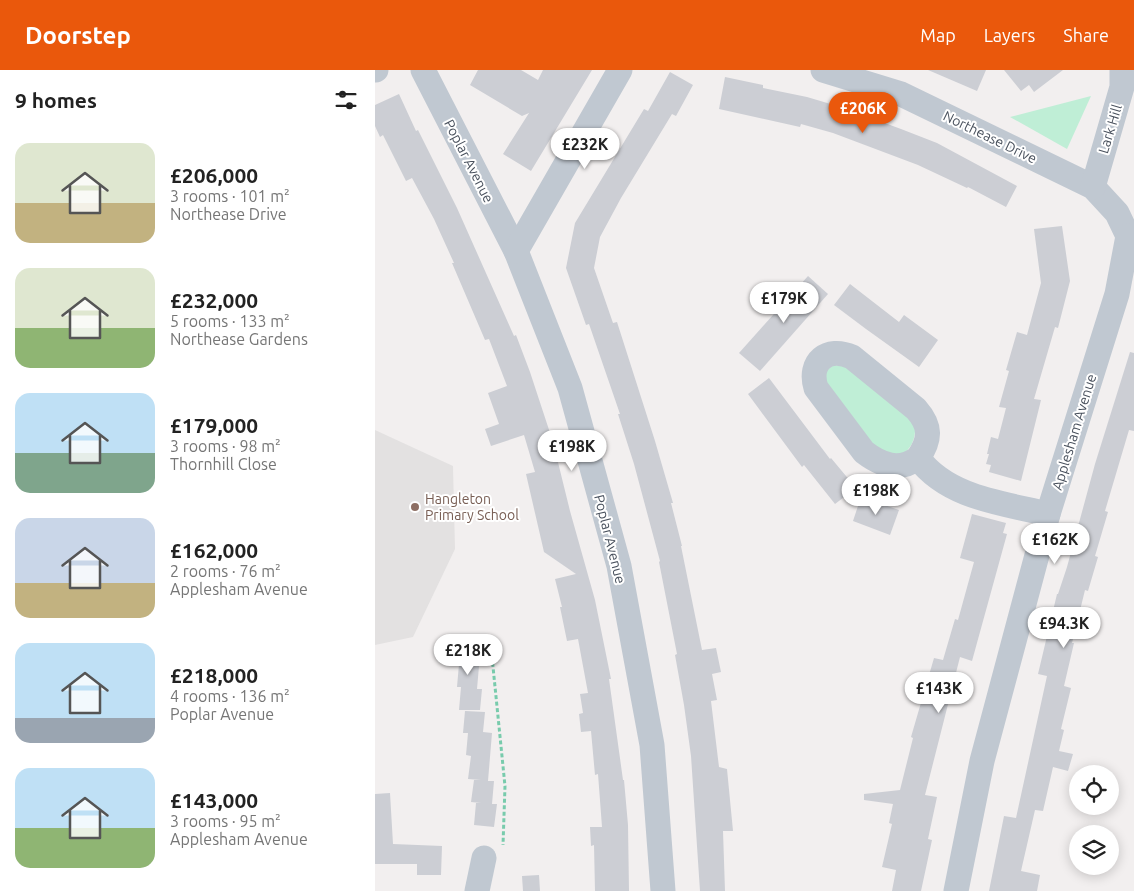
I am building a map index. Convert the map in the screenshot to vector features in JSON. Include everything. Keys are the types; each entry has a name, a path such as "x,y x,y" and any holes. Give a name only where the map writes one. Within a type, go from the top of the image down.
{"street":[{"name":"Poplar Avenue","path":"423,70 516,251 570,388 619,566 652,745 663,891"},
{"path":"516,251 620,70"},
{"name":"Northease Drive","path":"823,70 901,94 1093,187 1117,213 1131,235"},
{"name":"Lark Hill","path":"1093,187 1123,87 1122,70"},
{"name":"Applesham Avenue","path":"956,891 982,762 1048,514 1117,294 1131,235"},
{"path":"834,352 841,352 852,357 916,409 923,418 927,435 926,444 917,458 905,465 890,466 880,463 864,452 816,388 813,381 814,372 821,359 834,352"},
{"path":"917,458 933,475 955,489 971,495 1048,514"},
{"path":"477,891 484,858"}],"path":[{"path":"484,858 503,850 505,786 490,637"}],"shaded area":[{"name":"Hangleton Primary School","path":"375,430 453,466 455,549 413,637 375,645"}],"green space":[{"path":"1091,96 1067,149 1010,117"},
{"path":"833,365 844,366 908,414 914,424 915,433 912,444 906,452 897,455 877,451 824,381 826,371"}],"building":[{"path":"478,70 521,70 538,80 543,70 592,70 531,171 503,154 529,113 522,116 470,85"},
{"path":"928,70 986,70 977,91"},
{"path":"1004,70 1063,70 1034,92 1029,85 1021,91"},
{"path":"670,72 693,85 676,116 672,114 621,198 600,237 594,268 613,323 617,322 673,503 671,503 682,546 702,650 716,648 721,672 712,674 717,700 711,701 719,767 727,769 733,831 723,831 725,891 700,891 691,756 675,655 677,654 660,561 634,464 618,414 620,414 589,324 586,325 566,268 575,223 644,109 648,111"},
{"path":"725,77 763,85 763,88 807,97 844,108 901,129 937,143 1017,186 1006,207 968,187 918,165 833,133 801,124 800,127 719,109"},
{"path":"399,94 416,131 418,130 457,208 514,336 516,335 553,442 595,600 611,679 609,679 624,780 628,825 629,891 595,891 594,845 591,846 590,827 602,827 598,774 595,775 591,731 581,732 579,714 583,713 580,694 588,693 578,639 567,641 560,607 562,607 555,579 576,574 544,552 526,474 535,472 524,435 491,446 485,429 499,424 488,393 507,386 489,339 485,340 434,219 412,178 406,181 383,135 380,137 375,126 375,105"},
{"path":"1062,226 1070,281 1058,328 1055,327 1034,399 1041,400 1021,481 989,472 991,465 986,464 989,454 987,454 991,437 998,439 1006,408 999,407 1009,371 1006,370 1017,332 1027,335 1041,283 1034,229"},
{"path":"808,276 828,294 760,371 739,353"},
{"path":"850,284 899,322 904,315 938,340 919,367 834,305"},
{"path":"1130,352 1134,353 1134,431 1129,430 1105,511 1108,512 1095,556 1098,557 1088,591 1085,590 1064,686 1071,688 1061,729 1064,730 1059,751 1073,754 1068,771 1053,767 1043,811 1035,810 1021,871 1040,875 1037,891 989,891 1004,816 1016,818 1047,676 1038,674 1057,594 1067,567 1095,464"},
{"path":"769,378 830,459 856,488 835,504 804,465 802,467 748,394"},
{"path":"861,497 899,510 890,535 853,521"},
{"path":"972,514 1006,523 1003,533 1007,534 972,661 960,657 925,795 937,797 928,839 932,840 921,891 892,891 896,870 882,867 892,824 889,823 893,804 864,800 864,794 900,790 913,738 911,737 934,658 943,660 955,619 958,620 974,562 960,558"},
{"path":"456,641 476,643 474,666 479,666 477,689 482,689 480,710 459,710 461,687 457,687 459,664 453,664"},
{"path":"465,711 485,712 483,732 492,733 488,781 494,781 492,804 497,804 494,827 474,825 476,803 481,803 471,802 474,780 481,780 468,779 471,756 466,755 468,733 463,733"},
{"path":"390,793 393,844 442,846 441,875 417,875 417,864 375,864 375,794"},
{"path":"539,875 540,891 523,891 522,876"}],"place":[{"name":"Hangleton Primary School","path":"415,507"}]}
